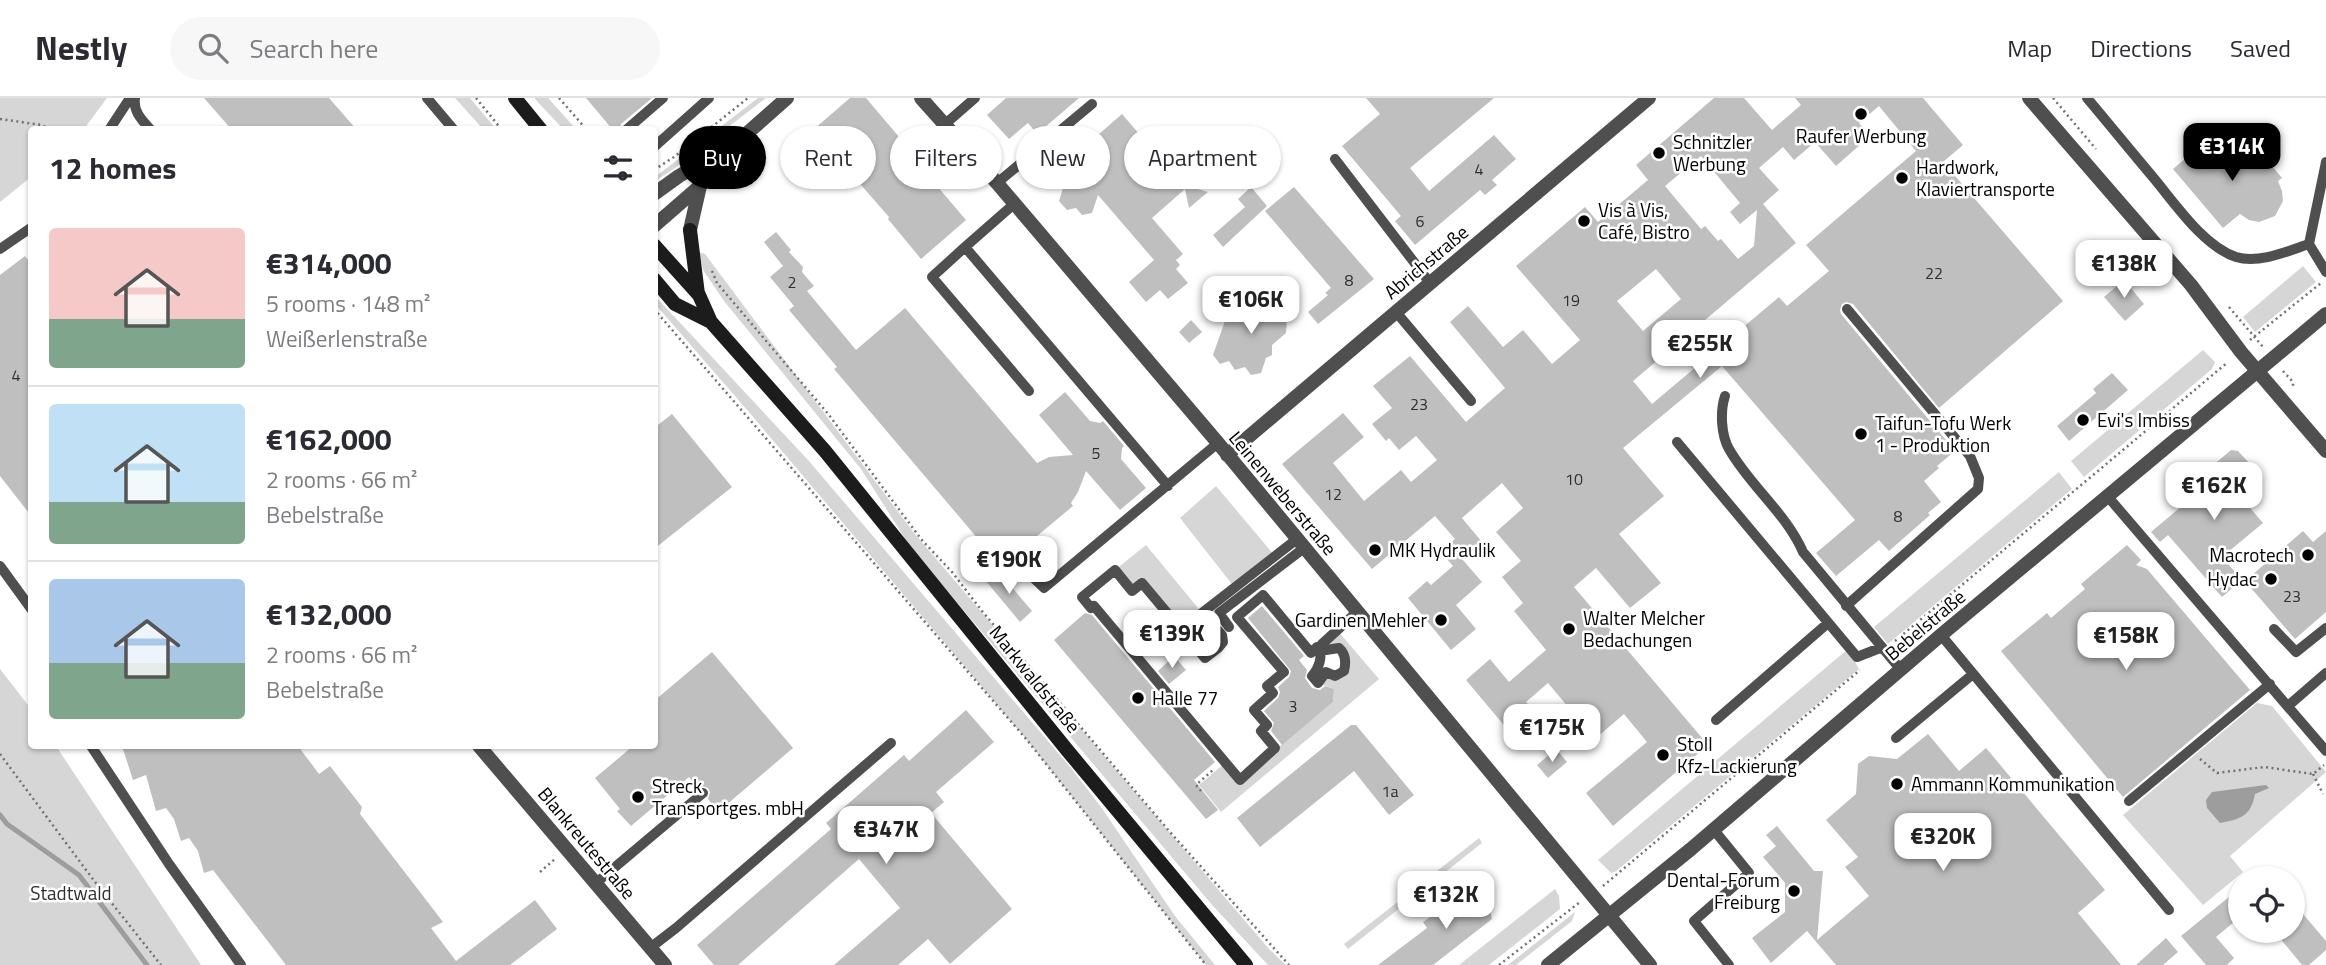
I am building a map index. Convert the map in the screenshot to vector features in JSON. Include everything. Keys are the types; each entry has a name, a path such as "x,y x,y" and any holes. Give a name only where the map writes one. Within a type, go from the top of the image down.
{"main road":[{"path":"515,98 538,126"},
{"path":"690,230 699,295"},
{"name":"Markwaldstraße","path":"658,249 699,295 711,322 825,451 1067,750 1246,965"},
{"name":"Markwaldstraße","path":"658,284 675,303 711,322"}],"street":[{"path":"755,126 787,98"},
{"name":"Leinenweberstraße","path":"921,98 944,125"},
{"name":"Abrichstraße","path":"1227,455 1649,98"},
{"path":"2029,98 2191,285 2241,352 2326,451"},
{"path":"658,191 679,175"},
{"path":"658,223 697,189"},
{"path":"690,230 699,189"},
{"name":"Leinenweberstraße","path":"1002,189 1218,443 1650,965"},
{"name":"Bebelstraße","path":"1548,965 1714,830 1941,635 2109,498 2326,314"},
{"name":"Blankreutestraße","path":"482,749 665,965"}],"lane":[{"path":"111,126 133,98"},
{"path":"133,98 138,117 147,126"},
{"path":"427,98 451,126"},
{"path":"631,126 663,98 669,102 672,98"},
{"path":"658,143 709,98"},
{"path":"944,125 975,98"},
{"path":"2087,98 2192,224 2218,247 2238,257 2256,258 2280,254 2309,244"},
{"path":"1002,179 1092,104"},
{"path":"1335,159 1430,283"},
{"path":"2326,162 2309,244 2326,272"},
{"path":"1014,204 932,277 1029,391"},
{"path":"2317,212 2326,205"},
{"path":"0,249 28,229"},
{"path":"965,247 1168,486"},
{"path":"1846,606 1978,488 1979,478 1970,456 1847,309"},
{"path":"1396,312 1471,401"},
{"path":"1726,396 1722,405 1722,419 1727,447 1795,535 1803,552 1900,670"},
{"path":"1677,442 1857,657 1880,648"},
{"path":"1020,565 1044,588 1218,443"},
{"path":"2109,498 2326,751"},
{"path":"1300,543 1215,609 1202,613 1222,635 1223,642 1205,658 1142,583 1132,591 1115,570 1082,597 1091,608 1094,606 1240,780 1275,748 1261,731 1267,726 1254,710 1273,694 1267,686 1284,672 1237,617 1263,595 1311,653 1317,647 1320,648 1322,654 1318,670 1312,676 1318,683 1326,673 1335,676 1344,671 1342,651 1339,648 1326,650 1322,645 1357,612"},
{"path":"0,566 28,604"},
{"path":"1215,609 1229,627"},
{"path":"1716,720 1828,623"},
{"path":"2274,629 2296,652 2326,628"},
{"path":"1941,635 2169,910"},
{"path":"2288,706 2326,673"},
{"path":"1896,738 1973,674"},
{"path":"2129,801 2270,684"},
{"path":"650,948 677,928 891,743"},
{"path":"93,749 169,864 241,965"},
{"path":"596,883 703,793"},
{"path":"1714,830 1749,873 1694,920 1729,965"}],"path":[{"path":"476,98 499,126"},
{"path":"559,98 584,126"},
{"path":"658,168 674,158 748,98"},
{"path":"0,119 44,126"},
{"path":"709,262 717,283 829,415 921,539 1161,821 1289,965"},
{"path":"2241,352 2253,336 2326,278"},
{"path":"658,314 1027,740 1206,965"},
{"path":"2191,750 2217,773 2264,767 2313,774"},
{"path":"0,754 95,882 161,965"},
{"path":"1201,791 1196,785 1204,774 1224,760"},
{"path":"2313,774 2326,762"},
{"path":"2313,774 2323,794"},
{"path":"540,872 566,849"}],"green space":[{"path":"0,98 107,98 86,126 28,126 28,179 0,202"},
{"path":"455,98 470,98 493,126 480,126"},
{"path":"534,98 548,98 573,126 560,126"},
{"path":"758,98 766,98 730,126 721,126"},
{"path":"679,159 679,165 658,179 658,175"},
{"path":"699,252 705,254 914,533 1269,949 1286,965 1268,965 1213,906 911,548 861,469 724,301 703,270"},
{"path":"2303,266 2316,282 2255,332 2243,317"},
{"path":"658,299 808,460 1071,768 1101,807 1175,916 1215,965 1206,965 1027,740 658,307"},
{"path":"2203,350 2215,362 2212,369 2084,477 2071,461"},
{"path":"2059,472 2072,489 1888,644 1874,627"},
{"path":"1216,486 1275,556 1235,588 1180,518"},
{"path":"1146,545 1222,637 1205,658 1143,584 1132,591 1115,570"},
{"path":"1337,630 1379,679 1221,812 1199,785 1226,762 1240,779 1333,702 1334,689 1318,683 1326,672 1340,674 1344,656 1322,644"},
{"path":"1848,649 1859,669 1615,872 1611,873 1598,860"},
{"name":"Stadtwald","path":"0,669 28,705 28,749 58,749 201,965 0,965"},
{"path":"2257,703 2272,706 2326,772 2230,856 2238,866 2228,866 2228,884 2203,905 2123,815"},
{"path":"1479,838 1482,843 1348,949 1344,944"},
{"path":"1555,889 1559,896 1560,909 1489,965 1459,965"},
{"path":"1575,912 1572,921 1516,965 1508,965"}],"shaded area":[{"path":"2266,785 2269,788 2255,794 2248,812 2234,820 2220,823 2207,808 2206,800 2212,792"}],"building":[{"path":"204,98 329,98 354,126 228,126"},
{"path":"586,98 652,98 620,126 610,126"},
{"path":"850,98 866,98 890,126 890,189 940,189 966,220 921,259 865,189 876,189 876,126 818,126"},
{"path":"1006,98 1079,98 1046,126 1030,126 1028,123 1016,126 1016,133 1009,139 1002,131 1002,126 997,126 987,115"},
{"path":"1366,98 1494,98 1410,168 1429,191 1494,135 1516,159 1492,180 1497,185 1485,195 1480,190 1415,245 1395,221 1401,216 1342,146 1380,114"},
{"path":"1714,98 1744,98 1772,130 1801,105 1795,98 1923,98 1963,145 1943,162 2063,301 1939,408 1853,304 1842,304 1841,314 1955,451 1924,481 1941,502 1928,513 1930,515 1889,551 1879,540 1836,576 1816,553 1855,520 1722,366 1623,448 1664,496 1619,534 1661,583 1630,608 1596,568 1574,587 1708,745 1613,826 1586,793 1647,742 1624,714 1595,739 1548,683 1526,702 1533,709 1508,730 1466,680 1490,659 1509,682 1546,650 1514,611 1523,603 1502,577 1521,561 1496,532 1523,508 1502,483 1462,518 1482,542 1462,559 1482,582 1456,605 1476,629 1451,650 1408,598 1427,581 1431,585 1453,566 1440,551 1455,539 1435,516 1372,569 1282,464 1343,413 1364,437 1333,463 1364,501 1401,470 1411,482 1437,460 1416,436 1399,450 1389,438 1386,441 1372,424 1392,408 1373,386 1410,356 1466,422 1505,388 1450,322 1468,306 1503,347 1523,330 1552,364 1580,340 1516,266 1585,207 1598,222 1648,180 1636,165","holes":["1879,106 1916,151 1806,245 1829,271 1787,306 1779,297 1652,404 1633,381 1796,243 1763,204 1779,190 1759,168 1783,147 1794,160 1815,142 1836,166 1870,136 1859,123","1701,156 1740,203 1730,212 1740,224 1757,210 1754,246 1738,259 1721,239 1718,241 1705,226 1701,229 1665,186","1656,269 1681,299 1643,331 1617,301"]},
{"path":"1122,114 1132,126 1124,126 1124,189 1185,189 1152,218 1183,254 1176,260 1180,265 1176,269 1188,283 1168,299 1160,290 1146,302 1129,282 1154,260 1098,195 1092,213 1082,215 1076,208 1067,210 1059,201 1063,189 1110,189 1108,126"},
{"path":"2212,136 2233,162 2253,144 2282,178 2278,181 2283,201 2275,216 2259,222 2240,214 2223,228 2173,169"},
{"path":"1294,187 1374,279 1318,324 1308,312 1328,295 1325,293 1331,288 1265,211"},
{"path":"1185,189 1208,192 1189,208"},
{"path":"1249,189 1253,189 1267,206 1223,247 1213,235 1245,207 1238,199"},
{"path":"776,232 814,286 807,291 856,350 905,308 1037,463 1049,457 1073,455 1039,415 1065,392 1090,421 1103,421 1124,446 1121,459 1146,488 1120,510 1086,471 1071,503 1073,506 1001,566 834,369 837,367 789,310 794,306 770,277 783,266 764,242"},
{"path":"25,256 28,260 28,512 0,476 0,275"},
{"path":"2124,280 2144,304 2125,321 2104,297"},
{"path":"1257,298 1272,300 1287,318 1286,333 1272,345 1272,355 1266,358 1261,373 1251,375 1245,367 1235,370 1229,361 1220,364 1213,355 1226,318 1236,317"},
{"path":"1191,320 1202,332 1189,343 1179,332"},
{"path":"2112,373 2128,390 2069,441 2057,426 2096,393 2093,389"},
{"path":"672,414 732,487 658,546 658,425"},
{"path":"2231,450 2238,451 2252,466 2251,473 2233,488 2263,523 2222,557 2242,580 2222,597 2168,535 2160,542 2151,532 2202,489 2204,473"},
{"path":"2303,531 2313,542 2326,531 2326,612 2295,639 2245,581"},
{"path":"2127,545 2141,560 2136,565 2147,569 2250,690 2123,797 2001,651 2047,613 2051,618 2085,589 2081,584"},
{"path":"997,570 1032,611 1020,622 985,580"},
{"path":"1262,606 1304,656 1299,660 1307,670 1305,678 1312,688 1320,690 1325,686 1334,689 1333,702 1282,745 1271,731 1274,723 1264,711 1278,698 1278,687 1289,677 1291,671 1248,618"},
{"name":"Halle 77","path":"1085,613 1092,615 1215,762 1194,780 1218,810 1206,819 1054,640"},
{"name":"Streck Transportges. mbH","path":"712,652 793,748 718,812 708,799 708,788 698,788 689,777 631,826 617,811 620,809 595,778 629,749 658,749 658,698"},
{"path":"1174,656 1186,670 1169,684 1158,671"},
{"path":"966,710 994,742 936,792 944,802 931,813 1012,909 950,964 928,939 898,965 834,965 900,908 859,859 738,965 714,965 697,945 831,829 826,823 904,755 909,761"},
{"path":"1351,725 1356,725 1414,795 1389,815 1354,771 1260,847 1237,818"},
{"path":"1928,734 1959,771 1986,748 2105,890 2078,913 2121,965 1836,965 1807,931 1771,963 1752,938 1785,912 1785,883 1763,857 1776,846 1766,835 1777,826 1814,871 1823,871 1817,940 1869,896 1845,867 1858,857 1826,820 1856,794 1858,764 1869,756 1897,759"},
{"path":"123,749 300,749 319,774 330,766 362,807 360,814 443,922 431,928 456,961 535,900 557,929 510,965 286,965 213,870 204,873 198,851 189,838 181,841 174,819 166,808 156,811 146,775 133,780"},
{"path":"1556,749 1567,762 1548,778 1537,765"},
{"path":"1487,880 1488,895 1493,899 1490,910 1492,919 1433,965 1378,965 1427,928 1423,922 1436,913 1440,917"},
{"path":"2228,898 2228,927 2216,937 2234,958 2227,965 2206,965 2181,936"},
{"path":"2305,916 2326,941 2326,950 2309,965 2302,965 2284,943 2305,943"},
{"path":"2166,938 2178,952 2163,965 2136,965"}],"waterway":[{"path":"0,815 7,824 79,875 147,965"}],"place":[{"name":"Raufer Werbung","path":"1861,114"},
{"name":"Schnitzler Werbung","path":"1659,153"},
{"name":"Hardwork, Klaviertransporte","path":"1902,178"},
{"name":"Vis à Vis, Café, Bistro","path":"1584,221"},
{"name":"Evi's Imbiss","path":"2083,420"},
{"name":"Taifun-Tofu Werk 1 - Produktion","path":"1861,434"},
{"name":"MK Hydraulik","path":"1375,550"},
{"name":"Macrotech","path":"2308,555"},
{"name":"Hydac","path":"2271,579"},
{"name":"Gardinen Mehler","path":"1441,620"},
{"name":"Walter Melcher Bedachungen","path":"1569,629"},
{"name":"Halle 77","path":"1138,698"},
{"name":"Stoll Kfz-Lackierung","path":"1663,755"},
{"name":"Ammann Kommunikation","path":"1897,784"},
{"name":"Streck Transportges. mbH","path":"638,797"},
{"name":"Dental-Forum Freiburg","path":"1794,891"}]}
